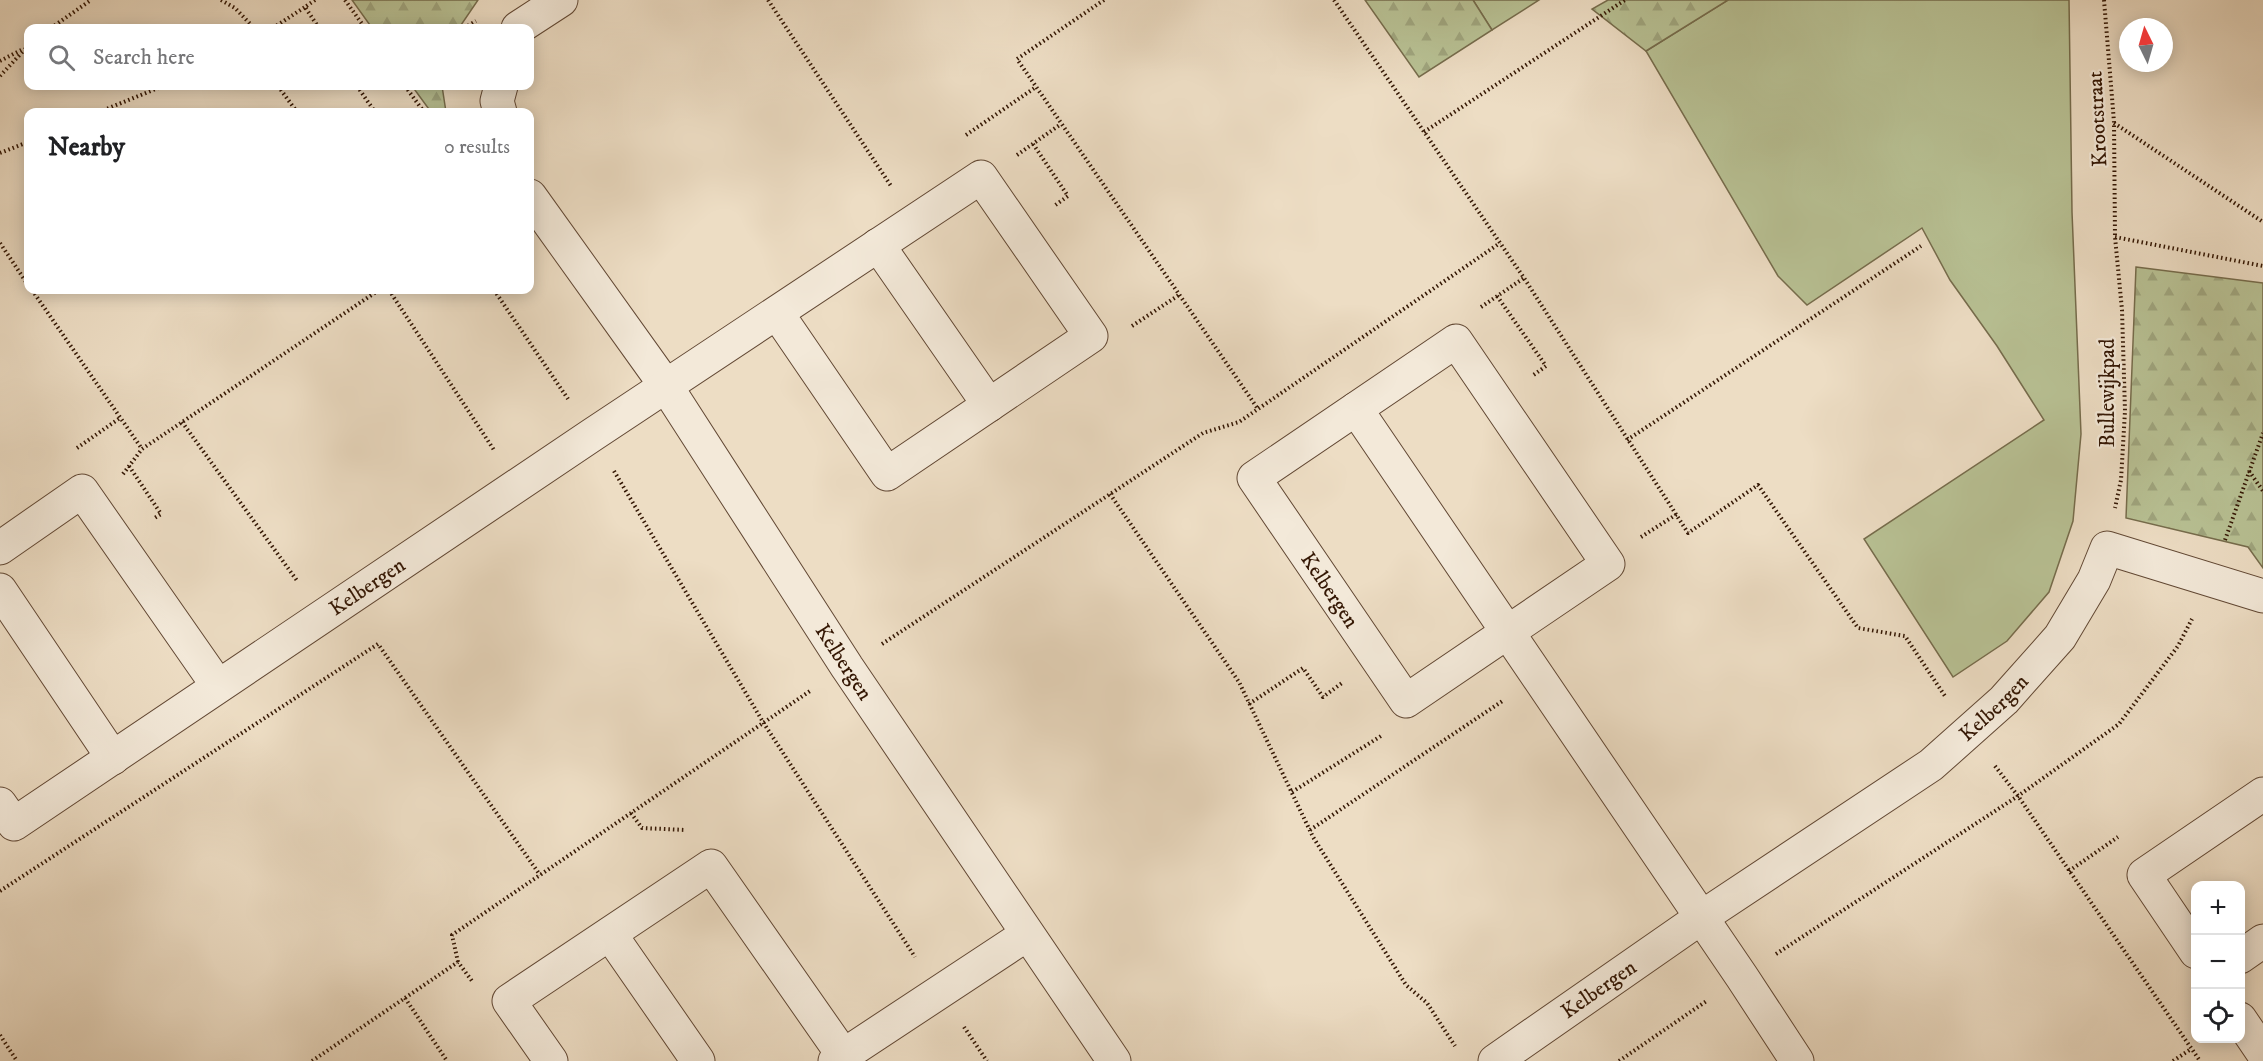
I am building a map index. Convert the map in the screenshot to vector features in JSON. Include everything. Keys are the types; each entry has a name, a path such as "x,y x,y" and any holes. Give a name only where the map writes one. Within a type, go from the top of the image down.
{"street":[{"path":"524,24 561,0"},
{"path":"499,108 497,101 500,90"},
{"name":"Kelbergen","path":"0,804 14,824 592,435 981,177 1091,336 887,474 777,313"},
{"name":"Kelbergen","path":"534,202 666,386 847,667 1113,1061"},
{"path":"878,245 989,405"},
{"name":"Kelbergen","path":"1456,341 1608,564 1508,632 1406,701 1254,478 1456,341"},
{"path":"1356,409 1702,917 1797,1061"},
{"path":"0,548 82,491 218,686"},
{"path":"2107,548 2263,596"},
{"name":"Kelbergen","path":"1495,1061 1702,917 1931,765 2004,700 2060,637 2094,580 2107,548"},
{"path":"0,590 113,758"},
{"path":"2191,945 2144,875 2263,794"},
{"path":"551,1061 509,1001 711,866 839,1058 939,994 1026,934"},
{"path":"610,934 698,1061"},
{"path":"2245,954 2263,941"},
{"path":"2245,1025 2263,1053"}],"path":[{"path":"57,24 91,0"},
{"path":"220,0 235,8 250,24"},
{"path":"279,24 315,0"},
{"path":"345,0 362,24"},
{"path":"768,0 897,193"},
{"path":"1104,0 1017,59 1258,409"},
{"path":"1334,0 1524,278 1688,533 1758,485 1858,628 1905,636 1969,732 2018,796 2199,1061"},
{"path":"1424,132 1625,0"},
{"name":"Krootstraat","path":"2104,0 2114,122 2115,237"},
{"path":"305,7 316,24"},
{"path":"0,61 24,48"},
{"path":"0,76 24,49"},
{"path":"109,108 153,90"},
{"path":"281,90 294,108"},
{"path":"360,90 372,108"},
{"path":"408,90 421,108"},
{"path":"2114,122 2263,222"},
{"path":"1021,151 1062,124"},
{"path":"0,153 24,144"},
{"path":"1033,144 1068,196 1051,208"},
{"path":"2115,237 2263,266"},
{"name":"Bullewijkpad","path":"2107,548 2121,480 2125,411 2122,310 2115,237"},
{"path":"0,243 24,279"},
{"path":"465,972 458,962 452,935 847,667 1203,433 1239,422 1500,243"},
{"path":"1628,440 1921,246"},
{"path":"1492,300 1524,278"},
{"path":"35,294 142,449"},
{"path":"123,474 142,449 373,294"},
{"path":"392,294 489,443"},
{"path":"497,294 592,435 764,722 939,994 960,1020 987,1061"},
{"path":"1140,320 1179,295"},
{"path":"1497,296 1546,366 1529,378"},
{"path":"182,422 293,576"},
{"path":"1619,1061 1742,977 2018,796 2120,724 2178,646 2212,581 2248,470 2263,433"},
{"path":"129,466 161,514 146,524"},
{"path":"2248,470 2263,492"},
{"path":"1110,494 1239,682 1310,830 1406,985 1427,1003 1459,1051"},
{"path":"1643,535 1677,514"},
{"path":"0,891 378,644 540,875"},
{"path":"1249,704 1303,668 1323,697 1342,683"},
{"path":"1310,830 1539,677"},
{"path":"1292,792 1387,732"},
{"path":"631,813 642,828 692,830"},
{"path":"2069,871 2120,836"},
{"path":"312,1061 458,962"},
{"path":"405,998 447,1061"},
{"path":"0,1035 18,1061"},
{"path":"2173,1061 2191,1049"}],"green space":[{"path":"352,0 478,0 462,24 369,24"},
{"path":"1365,0 1473,0 1492,30 1419,77"},
{"path":"1473,0 1539,0 1492,30"},
{"path":"1608,0 1728,0 1646,51 1592,9"},
{"path":"1728,0 2069,0 2072,212 2081,434 2073,521 2049,592 2007,641 1953,677 1864,539 2044,420 1997,346 1950,280 1922,228 1807,305 1778,276 1646,51"},
{"path":"415,90 443,90 445,108 428,108"},
{"path":"2136,267 2263,283 2263,568 2248,547 2126,518"}]}
